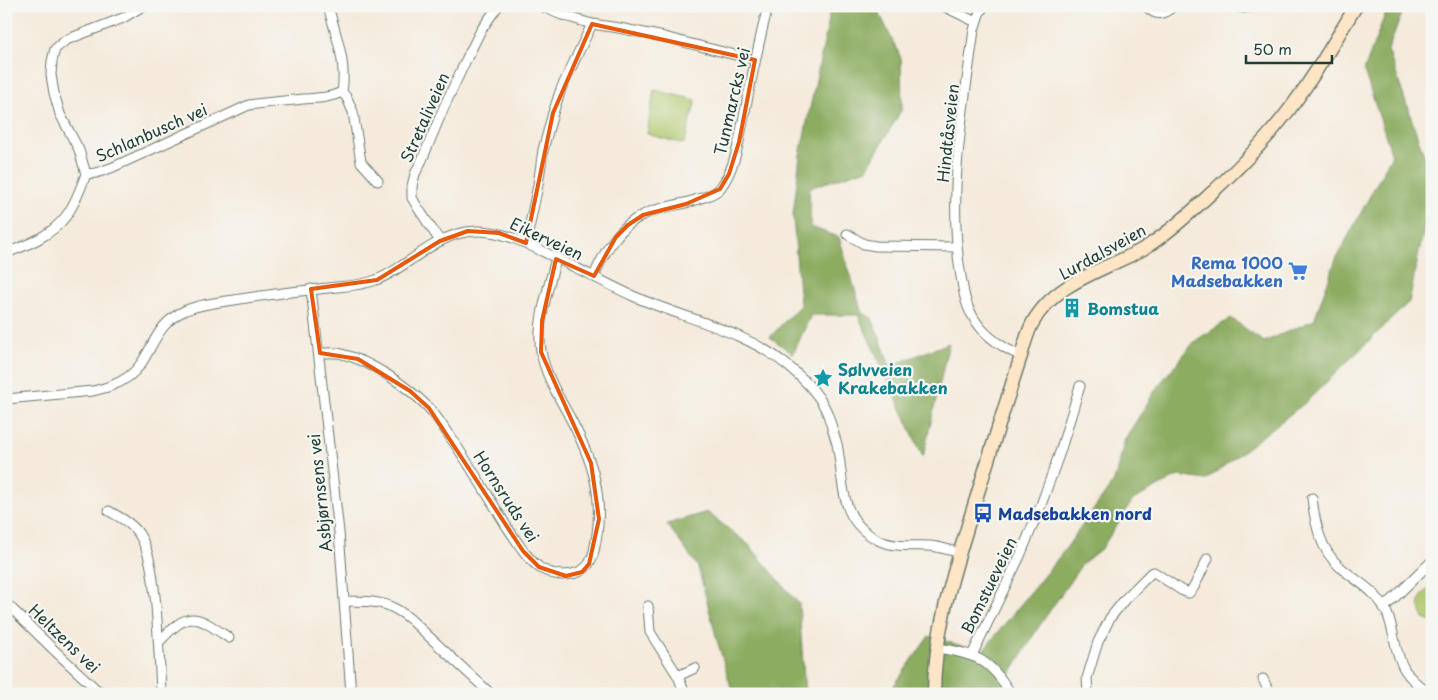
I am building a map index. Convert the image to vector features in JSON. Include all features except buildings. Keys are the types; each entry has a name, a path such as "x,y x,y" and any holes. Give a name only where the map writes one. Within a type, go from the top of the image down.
{"main road":[{"name":"Lurdalsveien","path":"934,694 938,648 960,553 1020,356 1033,323 1045,306 1058,293 1089,275 1129,256 1163,235 1206,198 1247,158 1298,99 1356,6"}],"street":[{"path":"86,174 79,150 60,114 54,93 51,75 52,61 56,49 66,40 123,18 143,6"},
{"path":"328,6 344,64 342,92 353,112 361,162 378,181"},
{"name":"Stretaliveien","path":"440,241 412,198 412,186 415,174 466,60 481,30 498,6"},
{"path":"541,6 592,24 664,37 755,60"},
{"name":"Tunmarcks vei","path":"594,276 600,261 616,237 628,225 643,215 668,207 686,204 720,189 729,174 739,142 768,6"},
{"path":"943,6 976,22"},
{"name":"Hindtåsveien","path":"984,6 976,22 960,129 955,215 957,246 964,294 972,316 979,326 1000,345 1020,356"},
{"path":"1146,6 1153,13 1159,14 1174,6"},
{"path":"1233,6 1244,8 1260,6"},
{"path":"526,244 543,150 553,113 561,89 592,24"},
{"name":"Schlanbusch vei","path":"6,253 42,237 66,216 86,174 111,168 249,105 264,102 325,98 342,92"},
{"name":"Eikerveien","path":"6,399 93,391 118,383 137,368 166,323 187,310 224,301 361,284 377,280 393,272 440,241 468,231 499,232 633,296 701,321 759,346 788,365 814,391 828,414 837,445 842,488 846,504 852,517 860,527 873,537 889,544 937,547 960,553"},
{"path":"847,234 864,244 876,246 957,246"},
{"name":"Hornsruds vei","path":"320,353 340,353 358,359 410,391 430,408 456,444 523,551 539,567 551,573 566,576 582,572 593,557 599,519 595,478 588,456 560,399 541,352 542,321 556,258"},
{"name":"Asbjørnsens vei","path":"311,290 320,353 339,532 351,694"},
{"name":"Bomstueveien","path":"972,655 1020,556 1041,505 1060,452 1080,386"},
{"path":"1312,498 1316,526 1320,538 1332,559 1376,596 1389,617 1400,664 1412,680 1430,694"},
{"path":"109,511 129,523 138,532 145,546 153,575 161,694"},
{"path":"1088,694 1087,678 1098,642 1110,618 1126,598 1150,573 1154,572 1181,590 1189,593 1194,587 1208,558"},
{"path":"1384,608 1432,560"},
{"path":"344,601 379,602 405,615 491,694"},
{"name":"Heltzens vei","path":"6,602 55,651 96,689 104,694"},
{"path":"648,606 650,632 678,676 685,694"},
{"path":"159,642 178,624 192,618 208,623 229,638"},
{"path":"938,648 972,655 990,667 1011,694"},
{"path":"678,676 695,668"},
{"path":"1263,680 1270,694"}],"highlighted area":[{"path":"592,24 755,60 739,142 729,174 720,189 686,204 643,215 628,225 616,237 594,276 556,259 542,321 541,352 591,463 599,519 589,564 582,572 566,576 539,567 523,551 429,408 410,391 358,359 320,353 311,289 377,280 440,241 468,231 499,233 526,243 553,113"}],"green space":[{"path":"829,6 876,6 901,58 902,109 867,169 809,188 811,227 839,237 862,313 872,318 890,366 949,343 923,457 858,315 811,315 793,354 770,337 800,305 793,215 800,155 829,19"},
{"path":"1388,6 1405,6 1388,50 1432,179 1432,189 1409,302 1306,402 1206,480 1178,476 1133,500 1102,548 1082,564 1038,628 1010,675 1013,694 888,694 929,636 982,652 1064,551 1114,481 1125,439 1158,386 1195,341 1231,318 1264,342 1314,320 1336,259 1392,155 1364,71"},
{"path":"654,90 696,100 684,144 647,134"},
{"path":"707,512 749,545 799,604 805,694 733,694 698,567 667,524"},
{"path":"1432,585 1432,622 1424,619 1419,603 1421,597"}],"place":[{"name":"Rema 1000 Madsebakken","path":"1298,271"},
{"name":"Bomstua","path":"1072,308"},
{"name":"Sølvveien Krakebakken","path":"823,378"},
{"name":"Madsebakken nord","path":"983,513"}]}
